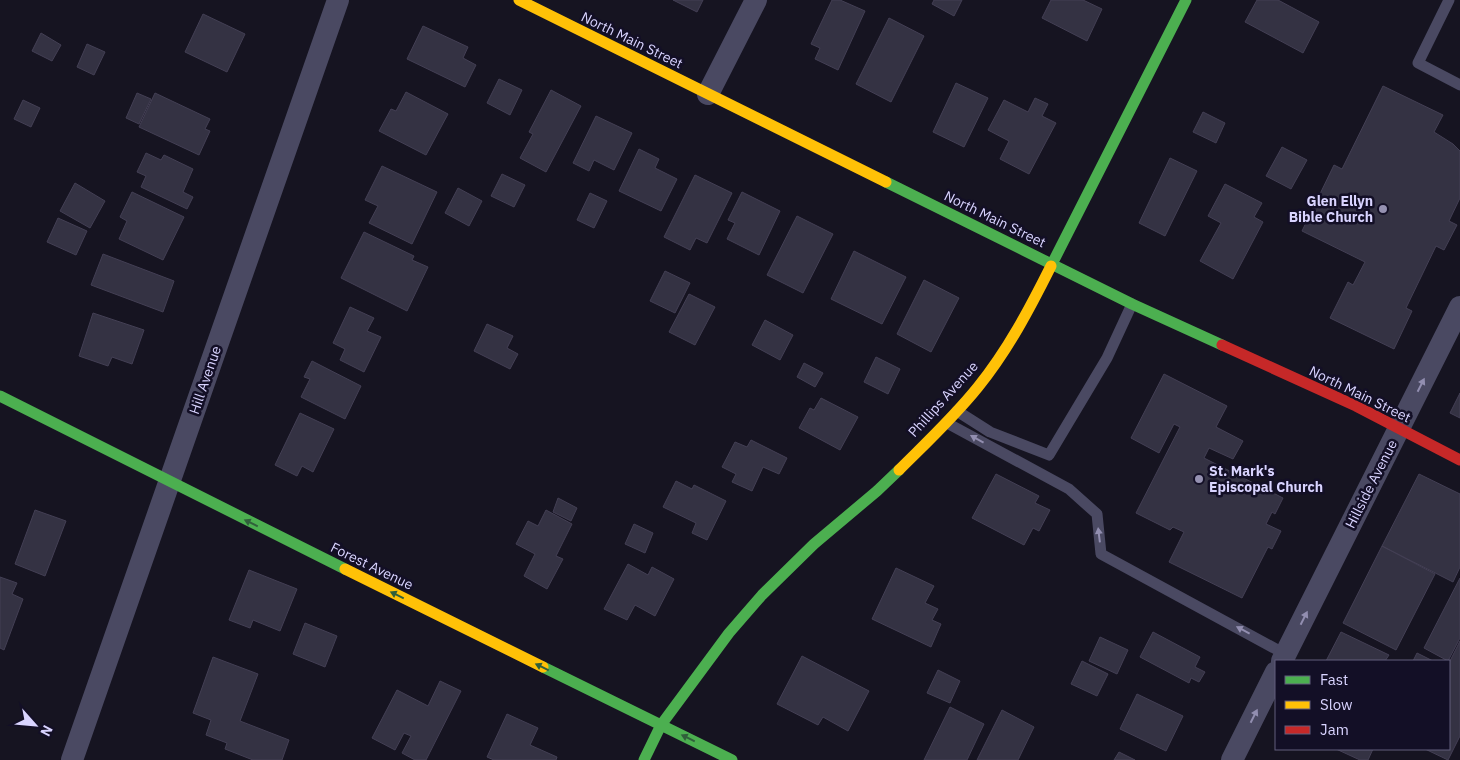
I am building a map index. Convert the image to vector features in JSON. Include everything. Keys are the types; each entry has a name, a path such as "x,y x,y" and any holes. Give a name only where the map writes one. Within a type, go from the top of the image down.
{"street":[{"name":"Hill Avenue","path":"72,760 338,0"},
{"name":"North Main Street","path":"519,0 1132,304 1356,406 1460,460"},
{"path":"708,94 756,0"},
{"name":"Phillips Avenue","path":"644,760 661,725 705,663 762,595 814,544 877,491 946,422 1000,356 1025,317 1186,0"},
{"name":"Hillside Avenue","path":"1282,660 1460,307"},
{"name":"Forest Avenue","path":"0,396 169,482 732,760"},
{"name":"Hillside Avenue","path":"1232,760 1275,674"}],"lane":[{"path":"1450,0 1418,63 1460,85"},
{"path":"957,410 990,432 1049,455 1107,358 1132,304"},
{"path":"946,422 1069,489 1097,514 1101,554 1278,660"}],"building":[{"path":"673,0 703,0 697,12"},
{"path":"832,0 840,0 865,11 838,70 815,59 820,48 811,44"},
{"path":"934,0 962,0 954,16 932,4"},
{"path":"1051,0 1083,0 1102,9 1087,41 1042,18"},
{"path":"1257,0 1278,0 1319,22 1303,53 1245,22"},
{"path":"203,14 245,34 227,72 185,52"},
{"path":"889,18 924,36 891,102 856,84"},
{"path":"423,26 468,47 463,58 476,65 465,87 407,59"},
{"path":"41,33 61,45 52,61 32,51"},
{"path":"87,44 105,52 94,75 77,67"},
{"path":"499,79 522,90 510,115 487,103"},
{"path":"956,83 988,98 964,147 933,132"},
{"name":"Glen Ellyn Bible Church","path":"1383,86 1443,115 1434,132 1453,144 1460,151 1460,198 1449,221 1457,225 1444,250 1436,246 1406,308 1412,311 1394,349 1330,318 1348,282 1353,285 1365,262 1302,231 1334,165 1342,169"},
{"path":"551,90 581,106 546,172 520,158 533,134 529,132"},
{"path":"406,92 448,114 426,155 379,131 391,109 396,111"},
{"path":"137,93 151,99 139,124 126,118"},
{"path":"155,93 210,119 205,129 210,131 199,155 139,127"},
{"path":"1035,98 1048,104 1042,116 1056,123 1029,174 1000,159 1009,141 988,130 1004,100 1028,112"},
{"path":"23,100 40,108 31,127 14,119"},
{"path":"1203,112 1225,123 1216,143 1193,132"},
{"path":"596,116 632,133 614,170 594,160 589,171 573,163"},
{"path":"1282,147 1307,160 1291,189 1266,176"},
{"path":"639,149 659,159 655,168 677,179 661,211 619,191"},
{"path":"146,153 161,160 164,155 193,169 183,192 193,197 187,209 141,187 146,176 137,172"},
{"path":"1170,158 1197,171 1165,236 1139,223"},
{"path":"382,166 437,192 412,244 369,223 378,206 365,200"},
{"path":"502,174 525,185 514,207 491,196"},
{"path":"695,175 732,193 707,243 696,238 690,250 664,237"},
{"path":"75,183 105,201 90,228 60,211"},
{"path":"1225,184 1262,203 1254,217 1263,222 1233,279 1200,261 1221,223 1208,216"},
{"path":"458,188 482,201 469,226 445,213"},
{"path":"132,192 184,217 163,260 119,239 127,221 120,217"},
{"path":"742,192 780,211 759,255 727,239 735,223 728,220"},
{"path":"590,193 607,201 594,228 577,220"},
{"path":"797,216 833,234 803,293 767,275"},
{"path":"58,218 87,231 76,255 47,242"},
{"path":"364,232 414,256 412,260 428,267 407,311 341,278"},
{"path":"854,251 906,277 882,324 831,299"},
{"path":"103,254 174,281 163,312 91,285"},
{"path":"665,271 690,283 675,313 650,301"},
{"path":"924,280 959,298 931,352 897,334"},
{"path":"689,294 715,307 695,345 669,332"},
{"path":"350,307 374,318 367,331 381,337 364,372 340,360 345,349 333,343"},
{"path":"93,313 144,330 132,364 112,357 108,366 79,356"},
{"path":"765,320 793,335 780,360 752,345"},
{"path":"487,324 513,336 507,348 518,354 510,369 474,351"},
{"path":"876,357 900,369 888,394 864,382"},
{"path":"312,361 361,386 345,419 301,397 310,379 304,377"},
{"path":"804,363 823,373 815,387 797,377"},
{"name":"St. Mark's Episcopal Church","path":"1164,374 1227,406 1216,427 1243,441 1233,459 1209,448 1204,458 1283,498 1275,514 1272,512 1266,524 1281,531 1272,549 1268,547 1242,598 1169,562 1184,532 1173,527 1170,530 1136,513 1180,427 1174,424 1159,453 1131,438"},
{"path":"1460,393 1460,418 1450,413"},
{"path":"821,398 858,417 840,450 799,428 810,408 814,410"},
{"path":"300,413 334,429 313,472 302,466 297,476 275,465"},
{"path":"751,440 787,458 779,474 763,467 752,491 732,482 736,474 722,467 735,442 747,447"},
{"path":"996,474 1039,496 1035,503 1050,510 1039,531 1033,528 1024,545 972,518"},
{"path":"1419,474 1460,494 1460,567 1453,582 1382,546"},
{"path":"676,481 692,489 694,485 726,501 707,540 692,533 696,523 663,507"},
{"path":"558,498 577,508 571,521 553,512"},
{"path":"35,510 66,521 45,576 15,564"},
{"path":"546,510 572,524 556,556 563,559 547,589 524,576 535,554 516,544 528,521 538,526"},
{"path":"634,524 653,533 645,553 625,544"},
{"path":"1382,546 1435,574 1396,650 1343,623"},
{"path":"628,564 648,575 652,567 674,579 655,616 635,605 627,620 604,609"},
{"path":"896,568 934,586 925,603 938,609 932,620 941,624 931,647 872,619"},
{"path":"249,570 297,589 280,631 253,620 250,628 229,620"},
{"path":"0,577 17,583 12,594 23,599 4,650 0,648"},
{"path":"1460,578 1460,638 1449,660 1424,648"},
{"path":"305,623 337,636 325,667 293,654"},
{"path":"1153,632 1200,657 1195,667 1205,672 1199,682 1191,678 1189,683 1140,657"},
{"path":"1341,632 1389,655 1386,660 1327,660"},
{"path":"1100,637 1128,650 1117,674 1089,661"},
{"path":"1460,641 1460,736 1448,760 1427,750 1450,750 1450,661"},
{"path":"1417,653 1431,660 1414,660"},
{"path":"802,656 869,691 848,731 823,717 818,725 777,704"},
{"path":"213,657 258,674 240,721 289,740 282,760 253,760 225,749 227,743 206,735 211,720 193,713"},
{"path":"1082,661 1108,674 1097,696 1071,684"},
{"path":"938,670 960,681 950,703 927,693"},
{"path":"440,681 461,691 426,760 415,760 402,753 411,736 404,733 395,750 372,738 397,690 428,706"},
{"path":"1137,694 1183,716 1166,751 1120,729"},
{"path":"950,707 984,724 967,760 924,760"},
{"path":"1002,710 1034,727 1018,760 977,760"},
{"path":"507,714 538,728 530,745 557,757 556,760 494,760 487,757"},
{"path":"1338,750 1373,750 1368,760 1360,760"},
{"path":"1119,752 1135,760 1114,760"}],"traffic: fast":[{"path":"1051,266 1186,0"},
{"path":"886,182 1132,304 1222,345"},
{"path":"0,396 345,569"},
{"path":"644,760 661,725 729,633 762,595 814,544 899,470"},
{"path":"543,667 732,760"}],"traffic: slow":[{"path":"519,0 886,182"},
{"path":"899,470 940,430 989,373 1018,328 1051,266"},
{"path":"345,569 543,667"}],"traffic: jam":[{"path":"1222,345 1356,406 1460,460"}],"place":[{"name":"Glen Ellyn Bible Church","path":"1383,209"},
{"name":"St. Mark's Episcopal Church","path":"1199,479"}]}
